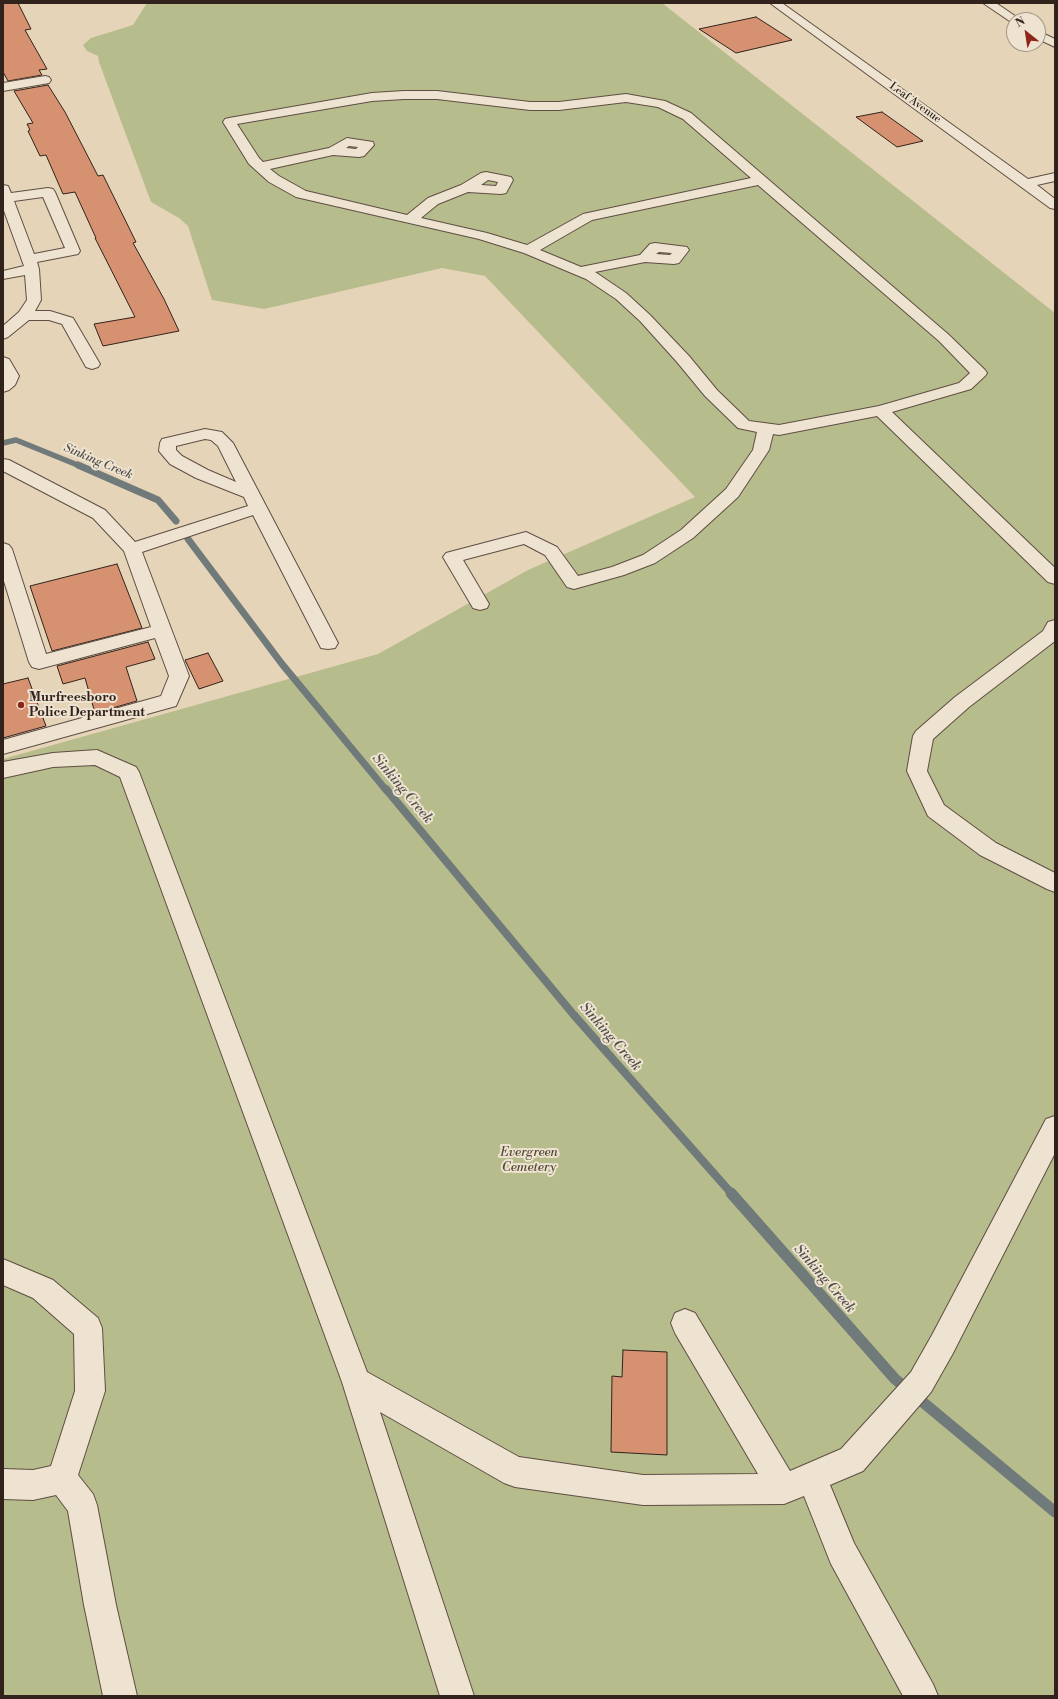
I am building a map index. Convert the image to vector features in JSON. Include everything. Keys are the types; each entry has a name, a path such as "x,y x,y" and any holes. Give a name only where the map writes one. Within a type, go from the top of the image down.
{"street":[{"name":"Leaf Avenue","path":"775,3 1055,205"},
{"path":"988,3 1006,14"},
{"path":"1046,39 1055,44"},
{"path":"3,87 45,80"},
{"path":"404,95 437,96 530,106 559,106 626,98 661,104 686,116 761,180 944,338 980,373 965,386 881,410 778,430 766,430 744,425 711,393 683,359 645,318 621,296 591,276 529,250 482,236 301,194 274,179 254,161 229,122 372,97 404,95"},
{"path":"260,167 334,151"},
{"path":"1026,184 1055,177"},
{"path":"529,250 588,217 761,180"},
{"path":"410,220 433,201 466,188"},
{"path":"3,275 30,264 73,250 48,192 5,194 30,264 34,300 25,315 3,334"},
{"path":"580,272 645,258"},
{"path":"25,315 50,316 68,321 92,364"},
{"path":"3,362 11,376 9,382 3,387"},
{"path":"881,410 1055,578"},
{"path":"480,604 452,557 526,538 551,551 574,583 618,571 649,559 687,534 732,493 761,450 766,430"},
{"path":"255,501 176,460 167,451 168,443 205,434 216,436 225,444 255,501 328,642"},
{"path":"3,464 99,514 132,549 179,676 169,702 3,747"},
{"path":"132,549 255,501"},
{"path":"3,549 39,662 162,630"},
{"path":"1053,632 962,702 923,736 917,771 936,810 988,849 1055,882"},
{"path":"3,770 53,760 97,757 128,772 356,1382 457,1696"},
{"path":"356,1382 515,1472 643,1490 784,1489 852,1460 921,1382 942,1345 1055,1127"},
{"path":"3,1272 43,1290 88,1328 90,1391 62,1478"},
{"path":"685,1323 784,1489"},
{"path":"812,1477 842,1553 921,1696"},
{"path":"3,1484 33,1485 62,1478"},
{"path":"62,1478 82,1505 100,1605 120,1696"}],"green space":[{"name":"Evergreen Cemetery","path":"147,3 662,3 1055,313 1055,1696 3,1696 3,759 378,654 528,570 695,497 485,276 442,268 264,309 212,300 188,226 179,218 151,202 98,56 87,51 83,45 91,38 133,25"}],"building":[{"path":"3,3 18,3 31,29 25,30 47,69 39,70 42,75 8,81 3,72"},
{"path":"756,17 792,40 736,53 699,29"},
{"path":"48,85 65,112 98,176 103,175 136,242 133,243 164,299 179,331 103,346 94,324 135,317 95,238 75,192 63,194 46,155 40,156 28,131 30,130 27,124 33,123 14,91"},
{"path":"882,112 923,141 897,147 856,117"},
{"path":"117,564 142,628 52,651 30,586"},
{"path":"148,642 155,659 126,667 137,701 95,713 85,678 63,684 57,666"},
{"path":"208,653 223,681 199,689 185,660"},
{"name":"Murfreesboro Police Department","path":"28,678 46,726 3,738 3,684"},
{"path":"623,1350 667,1352 667,1455 611,1452 612,1376 622,1377"}],"waterway":[{"name":"Sinking Creek","path":"3,443 16,440 80,466"},
{"name":"Sinking Creek","path":"78,465 158,500 176,521"},
{"name":"Sinking Creek","path":"188,539 282,664 386,790"},
{"name":"Sinking Creek","path":"386,789 573,1014 732,1194"},
{"name":"Sinking Creek","path":"731,1193 895,1379 1055,1512"}],"place":[{"name":"Murfreesboro Police Department","path":"21,705"}]}
